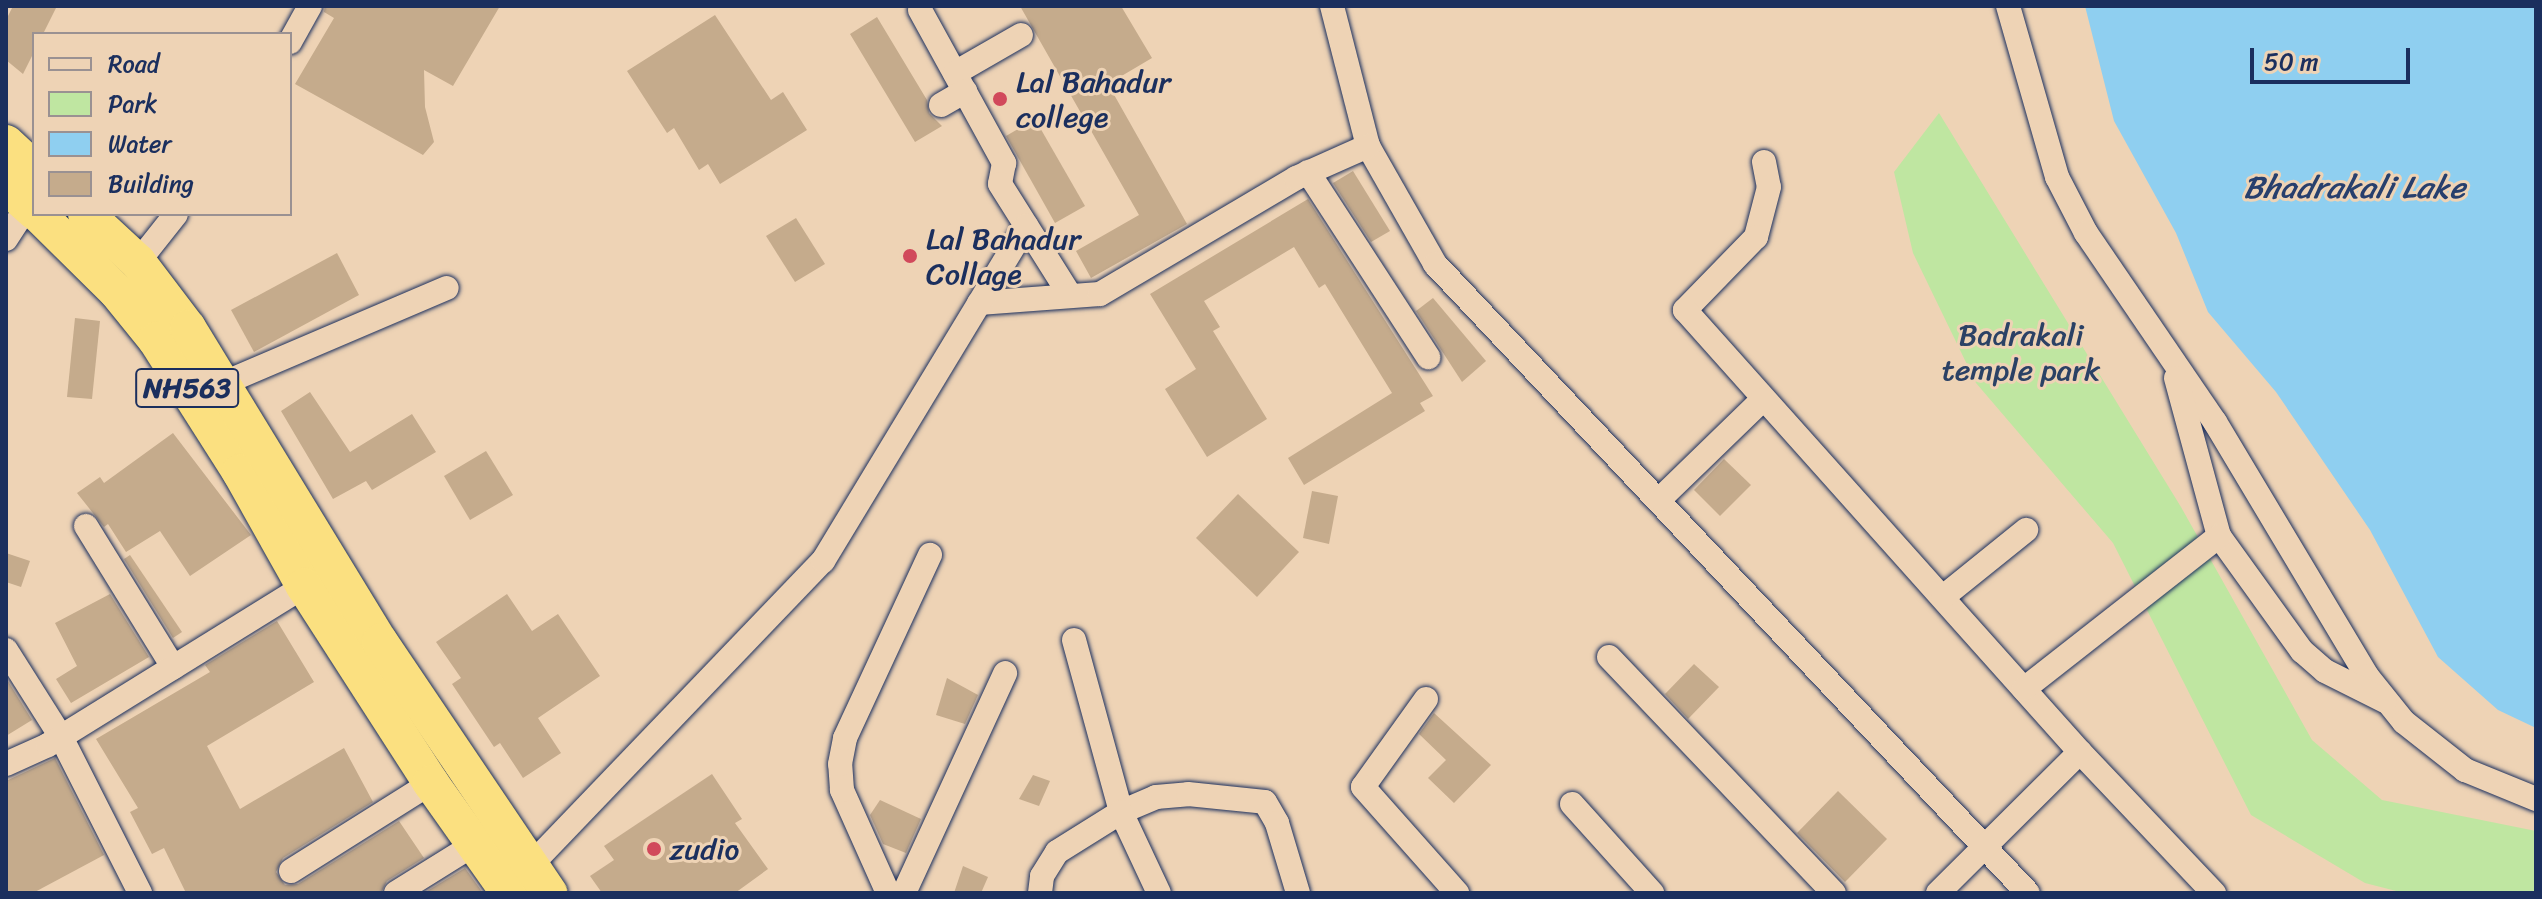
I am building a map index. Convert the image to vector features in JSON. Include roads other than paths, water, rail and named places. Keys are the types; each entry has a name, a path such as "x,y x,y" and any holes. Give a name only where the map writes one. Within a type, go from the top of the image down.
{"highway":[{"path":"6,143 32,167"},
{"name":"NH563","path":"38,216 117,292 156,340 240,472 304,586 431,783 509,893"},
{"name":"NH563","path":"88,216 138,262 224,383 335,567 540,879"}],"street":[{"path":"292,38 310,6"},
{"path":"2008,6 2057,177 2086,233 2172,360 2388,702 2404,722 2465,770 2536,799"},
{"path":"1340,9 1368,146 1435,264 1660,499 2028,893"},
{"path":"920,10 1004,163 1000,184 1070,295"},
{"path":"941,105 960,82 1021,35"},
{"path":"979,303 1100,294 1308,172 1368,146"},
{"path":"1764,162 1769,187 1756,237 1685,310 1762,400 2080,752 2214,893"},
{"path":"1308,172 1428,357"},
{"path":"6,239 26,204"},
{"path":"138,262 174,216"},
{"path":"540,879 680,710 823,561 1026,226"},
{"path":"224,383 447,288"},
{"path":"2172,360 2219,536 2302,651 2325,671 2388,702"},
{"path":"1660,499 1762,400"},
{"path":"86,526 173,667"},
{"path":"1943,597 2026,530"},
{"path":"2024,689 2219,536"},
{"path":"888,893 842,790 840,764 845,738 930,555"},
{"path":"6,764 61,737 335,567"},
{"path":"1074,640 1121,812 1159,893"},
{"path":"6,650 61,737 140,893"},
{"path":"1609,657 1834,893"},
{"path":"904,893 1005,673"},
{"path":"1426,699 1363,787 1457,893"},
{"path":"1938,893 2080,752"},
{"path":"291,871 431,783"},
{"path":"1040,893 1042,876 1057,852 1121,812 1156,797 1188,794 1265,802 1277,823 1298,893"},
{"path":"1572,804 1652,893"},
{"path":"396,893 473,845"}],"water":[{"name":"Bhadrakali Lake","path":"2085,6 2536,6 2536,728 2498,710 2438,657 2370,530 2276,392 2208,312 2176,233 2114,121"}],"place":[{"name":"Lal Bahadur college","path":"1000,99"},
{"name":"Lal Bahadur Collage","path":"910,256"},
{"name":"zudio","path":"654,849"}],"park label":[{"name":"Badrakali temple park","path":"2021,352"}]}
